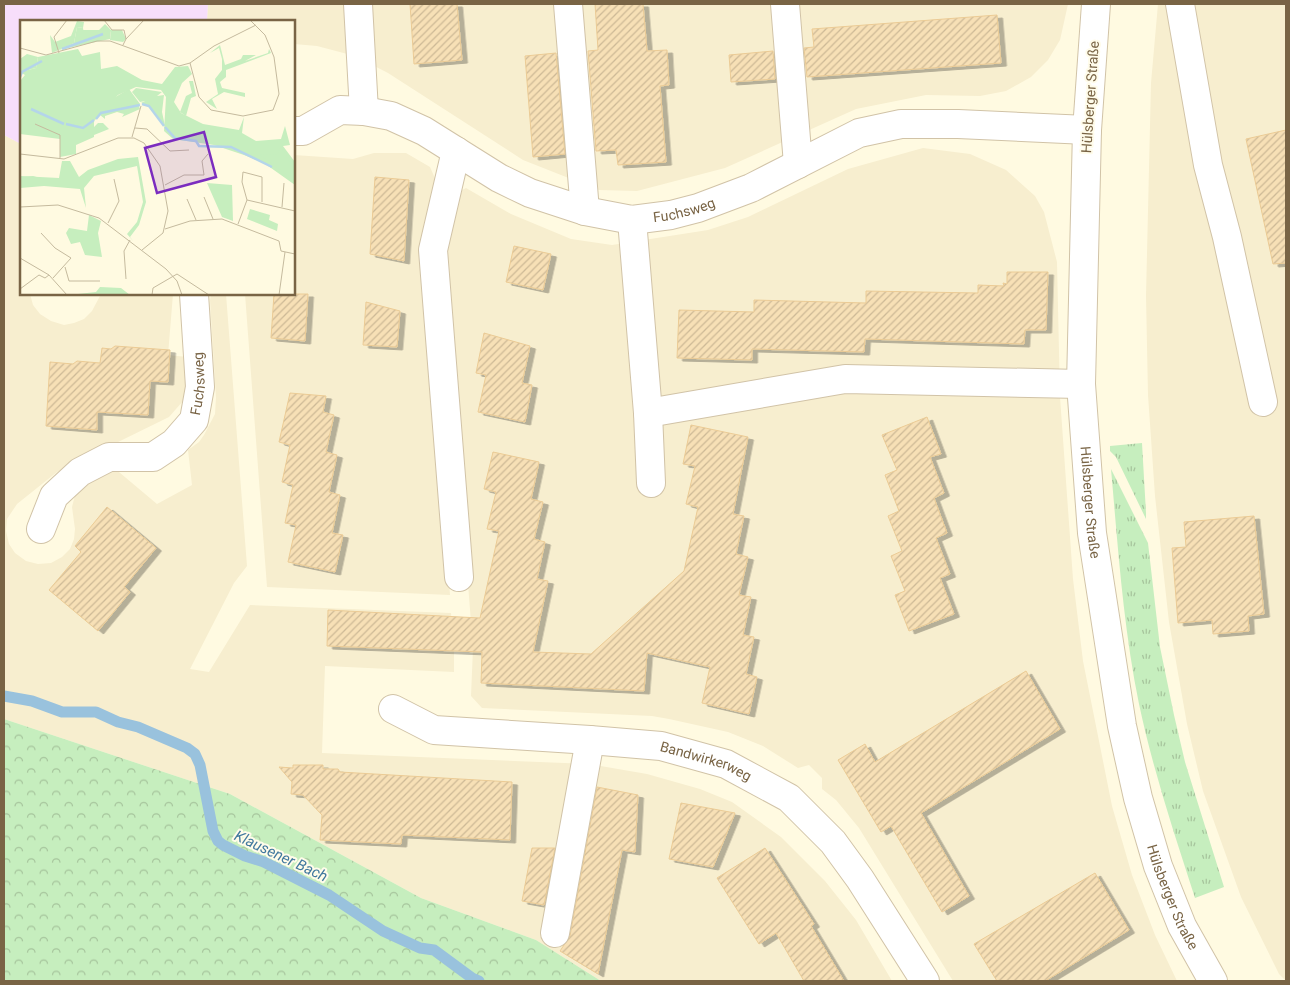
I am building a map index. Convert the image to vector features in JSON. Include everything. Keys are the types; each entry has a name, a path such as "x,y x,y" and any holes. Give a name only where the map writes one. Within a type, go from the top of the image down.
{"street":[{"path":"358,4 364,111"},
{"path":"568,4 585,211"},
{"path":"785,4 798,164"},
{"name":"Hülsberger Straße","path":"1096,4 1087,130 1081,384 1092,533 1122,726 1134,780 1158,866 1182,926 1213,981"},
{"path":"1180,4 1208,165 1227,237 1263,402"},
{"name":"Fuchsweg","path":"295,131 303,131 340,110 364,111 391,116 424,131 499,178 530,193 585,211 632,220 671,215 698,208 751,188 859,133 901,124 958,124 1087,130"},
{"path":"456,151 434,250 459,578"},
{"path":"632,220 648,413 651,483"},
{"name":"Fuchsweg","path":"41,529 54,496 80,472 109,457 153,457 174,443 194,420 200,387 194,295"},
{"path":"648,413 845,378 1081,384"},
{"name":"Bandwirkerweg","path":"393,709 434,730 661,746 726,764 789,798 832,842 860,879 925,981"},
{"path":"555,933 590,740"}],"shaded area":[{"path":"4,4 208,4 207,20 20,20 20,143 4,135"},
{"path":"208,4 1068,4 1060,40 1048,60 1031,77 1006,91 980,96 926,95 856,109 725,168 637,191 599,190 523,160 388,73 355,56 317,46 295,44 295,20 207,20"},
{"path":"1158,4 1286,4 1286,981 1279,974 1241,897 1203,791 1187,724 1169,622 1155,496 1148,395 1146,296 1151,83"},
{"path":"4,135 20,143 20,295 30,295 33,305 40,314 51,321 64,325 84,319 92,311 100,295 173,295 168,355 187,357 187,392 183,401 169,417 57,472 17,504 7,519 6,531 9,544 15,553 26,561 38,564 51,563 62,557 70,549 74,539 75,529 72,507 75,495 81,485 113,467 157,504 192,485 188,450 199,442 215,414 216,398 211,295 226,295 247,566 234,583 190,669 209,672 250,605 451,613 454,672 325,666 322,753 589,764 647,774 700,789 732,802 781,837 825,881 856,920 892,981 601,981 536,940 421,898 230,794 4,719"},
{"path":"923,148 970,154 1006,170 1035,196 1044,212 1057,262 1060,397 1073,579 1083,661 1112,806 1132,875 1155,935 1177,981 953,981 859,828 836,800 822,789 822,778 809,765 798,768 763,746 728,732 669,719 652,716 482,708 471,696 473,648 442,250 454,194 466,188 511,214 571,239 612,245 708,230 748,217 848,169"},
{"path":"374,153 406,153 430,167 437,183 424,250 450,595 267,587 245,295 295,295 295,155 353,159"}],"green space":[{"path":"1142,443 1146,519 1116,457 1110,451 1110,446"},
{"path":"1111,469 1148,543 1160,647 1174,715 1185,762 1224,887 1195,898 1157,777 1133,675 1125,616"},
{"path":"4,719 230,794 421,898 536,940 601,981 4,981"}],"building":[{"path":"410,4 457,4 462,60 414,64"},
{"path":"595,4 643,4 647,51 667,50 669,85 660,86 666,162 618,165 616,150 596,151 588,51 598,50"},
{"path":"997,15 1001,63 807,77 804,48 814,47 812,29"},
{"path":"773,51 775,79 731,82 729,55"},
{"path":"556,53 565,154 533,157 525,56"},
{"path":"1286,130 1286,263 1273,264 1246,139"},
{"path":"375,177 409,180 404,261 370,254"},
{"path":"514,246 551,254 543,290 506,282"},
{"path":"1007,272 1048,272 1046,330 1025,330 1024,344 865,339 864,352 752,349 752,360 677,358 679,310 754,312 754,300 866,303 866,291 978,293 978,285 1004,286 1003,283 1007,284"},
{"path":"308,294 305,341 271,338 274,295"},
{"path":"366,302 400,311 397,347 363,345"},
{"path":"484,333 530,346 522,383 532,385 525,422 478,412 486,375 476,373"},
{"path":"115,346 170,350 168,382 150,381 148,415 97,412 97,430 46,426 50,362 73,364 77,361 100,363 102,348 111,349"},
{"path":"290,393 326,396 323,412 334,415 326,452 337,455 329,492 340,495 332,533 343,535 335,572 288,562 296,525 285,523 293,485 282,482 290,445 279,442"},
{"path":"927,417 941,454 930,457 944,493 934,498 947,533 936,538 950,574 940,578 954,614 909,631 895,595 905,591 891,556 902,551 888,516 899,511 885,475 897,470 882,435"},
{"path":"691,425 748,437 733,514 744,516 736,554 748,557 739,595 751,597 743,635 754,637 746,674 757,677 749,714 702,703 710,667 647,653 644,691 481,683 482,652 327,646 328,610 480,618 499,531 487,529 496,492 484,489 493,452 539,462 531,499 543,502 534,539 545,542 537,579 548,581 533,652 591,654 684,571 698,507 686,504 695,466 683,464"},
{"path":"107,507 156,548 124,587 130,592 98,631 49,590 81,552 75,546"},
{"path":"1254,516 1264,614 1248,616 1249,631 1213,634 1212,620 1178,623 1172,548 1186,547 1184,522"},
{"path":"1026,671 1060,729 921,813 969,896 942,912 891,826 881,832 838,760 865,744 875,762"},
{"path":"293,765 323,765 323,769 338,769 340,772 512,782 510,840 402,835 401,844 320,840 322,815 303,795 291,794 292,782 279,767 293,768"},
{"path":"597,787 638,795 635,852 622,850 598,974 560,951 570,936"},
{"path":"681,803 735,813 713,867 669,859"},
{"path":"532,848 555,848 544,905 522,901"},
{"path":"765,848 814,924 811,926 844,981 804,981 776,933 759,944 717,878"},
{"path":"1095,873 1129,930 1045,981 997,981 974,944"}],"waterway":[{"name":"Klausener Bach","path":"4,696 32,701 62,712 96,712 118,722 138,727 187,748 195,754 200,765 213,831 218,841 223,845 245,856 264,862 329,895 383,931 420,948 434,950 472,978 479,981"}]}
